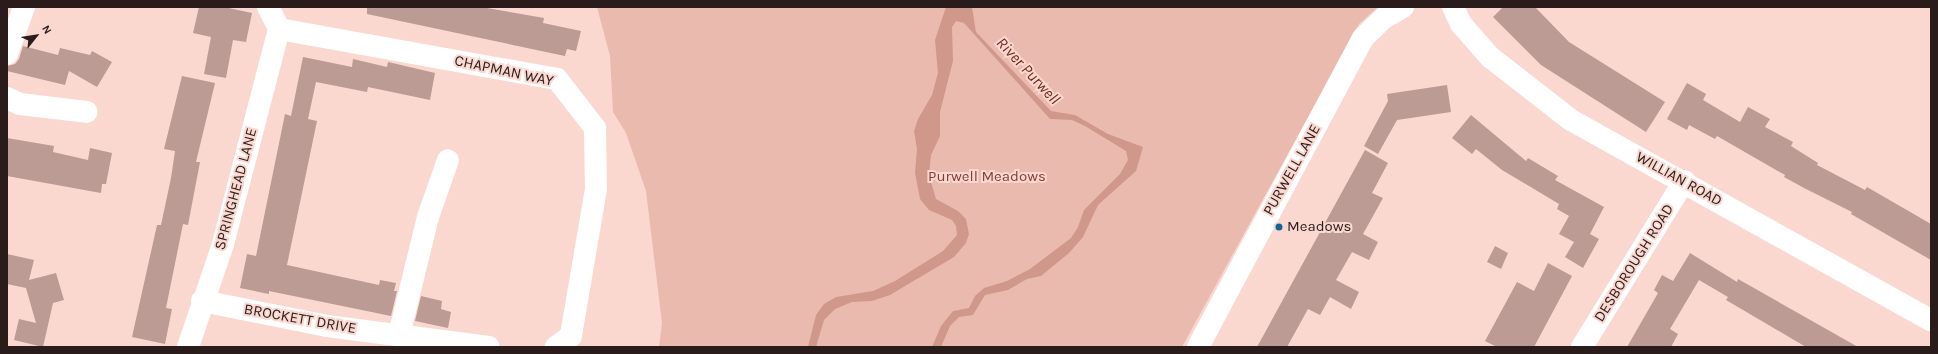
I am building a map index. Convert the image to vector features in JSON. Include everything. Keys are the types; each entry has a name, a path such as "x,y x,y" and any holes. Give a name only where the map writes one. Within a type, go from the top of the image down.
{"street":[{"path":"7,54 24,7"},
{"path":"268,7 279,28"},
{"name":"PURWELL LANE","path":"1198,347 1363,38 1384,18 1403,7"},
{"name":"WILLIAN ROAD","path":"1453,7 1461,24 1490,57 1571,120 1931,320"},
{"name":"SPRINGHEAD LANE","path":"188,347 202,301 223,244 279,28"},
{"name":"CHAPMAN WAY","path":"279,28 557,79 595,128 596,189 563,342"},
{"path":"7,98 20,104 87,112"},
{"path":"399,334 428,217 448,160"},
{"name":"DESBOROUGH ROAD","path":"1585,346 1684,182"},
{"name":"BROCKETT DRIVE","path":"202,301 327,326 399,334 489,347"}],"green space":[{"name":"Purwell Meadows","path":"597,7 1378,7 1359,24 1182,347 659,347 662,323 646,191 626,133 613,112 610,56"}],"shaded area":[{"path":"946,7 972,7 976,32 1051,111 1075,115 1108,134 1143,147 1136,171 1098,205 1083,237 1069,253 1041,276 1027,279 1008,290 985,295 973,315 959,317 950,326 941,347 932,347 941,326 953,311 969,308 975,296 984,288 1007,281 1030,269 1071,238 1078,227 1084,210 1120,174 1128,160 1126,151 1085,126 1072,120 1050,119 964,23 956,21 952,27 953,61 940,112 940,136 931,155 929,175 936,199 958,211 966,219 969,234 966,243 954,257 890,295 872,301 852,302 835,309 824,320 816,347 808,347 816,315 824,304 836,297 873,291 895,281 943,251 957,235 956,226 952,220 929,210 920,199 915,173 917,149 914,131 918,119 932,95 938,73 935,40"}],"building":[{"path":"199,7 224,7 252,13 246,42 233,40 226,78 204,74 211,37 193,33"},
{"path":"367,7 481,7 544,18 543,23 581,31 576,51 567,49 565,56 367,14"},
{"path":"1503,7 1535,7 1569,42 1665,102 1646,132 1541,65 1493,17"},
{"path":"23,46 58,55 60,48 90,55 92,51 112,62 97,87 69,71 65,85 7,71 7,66 15,64 19,59"},
{"path":"303,57 352,67 353,59 387,67 388,62 435,73 430,100 368,87 367,92 316,82 308,119 317,121 287,265 379,285 380,280 396,283 394,291 397,291 391,316 269,291 269,294 240,288 247,254 256,256 285,114 291,116"},
{"path":"182,76 215,83 196,162 200,162 188,225 183,224 166,308 172,309 165,344 132,337 157,225 161,225 171,178 175,151 164,149"},
{"path":"1687,83 1706,94 1703,100 1740,122 1748,107 1770,119 1765,127 1793,142 1791,146 1818,163 1817,165 1865,190 1867,187 1931,224 1931,260 1851,214 1852,212 1784,177 1785,175 1717,136 1715,139 1689,125 1687,130 1667,119"},
{"path":"1447,85 1451,112 1397,120 1378,154 1364,146 1388,101 1387,94"},
{"path":"1471,115 1526,161 1528,158 1558,176 1555,180 1604,207 1590,234 1599,239 1583,268 1565,257 1574,242 1559,234 1569,216 1557,209 1559,204 1502,170 1476,149 1472,154 1452,138"},
{"path":"7,138 54,146 53,152 88,160 90,148 112,153 106,184 102,184 101,193 7,176"},
{"path":"1365,150 1388,163 1372,193 1383,198 1363,234 1378,242 1369,260 1352,252 1336,280 1359,292 1351,309 1330,297 1320,315 1308,309 1287,347 1257,347"},
{"path":"1495,246 1508,253 1501,269 1487,262"},
{"path":"1690,253 1737,282 1738,279 1858,347 1806,347 1726,300 1728,297 1699,280 1670,329 1678,334 1671,347 1627,347 1658,293 1654,290 1662,275 1673,281"},
{"path":"7,254 34,260 29,280 56,273 64,300 53,303 43,347 14,340 19,319 36,323 26,288 7,284"},
{"path":"1548,263 1572,276 1534,347 1497,347 1485,341 1517,282 1534,291"},
{"path":"421,296 442,301 441,309 451,312 448,328 415,321"}],"place":[{"name":"Meadows","path":"1279,227"}],"water label":[{"name":"River Purwell","path":"1028,71"}]}
